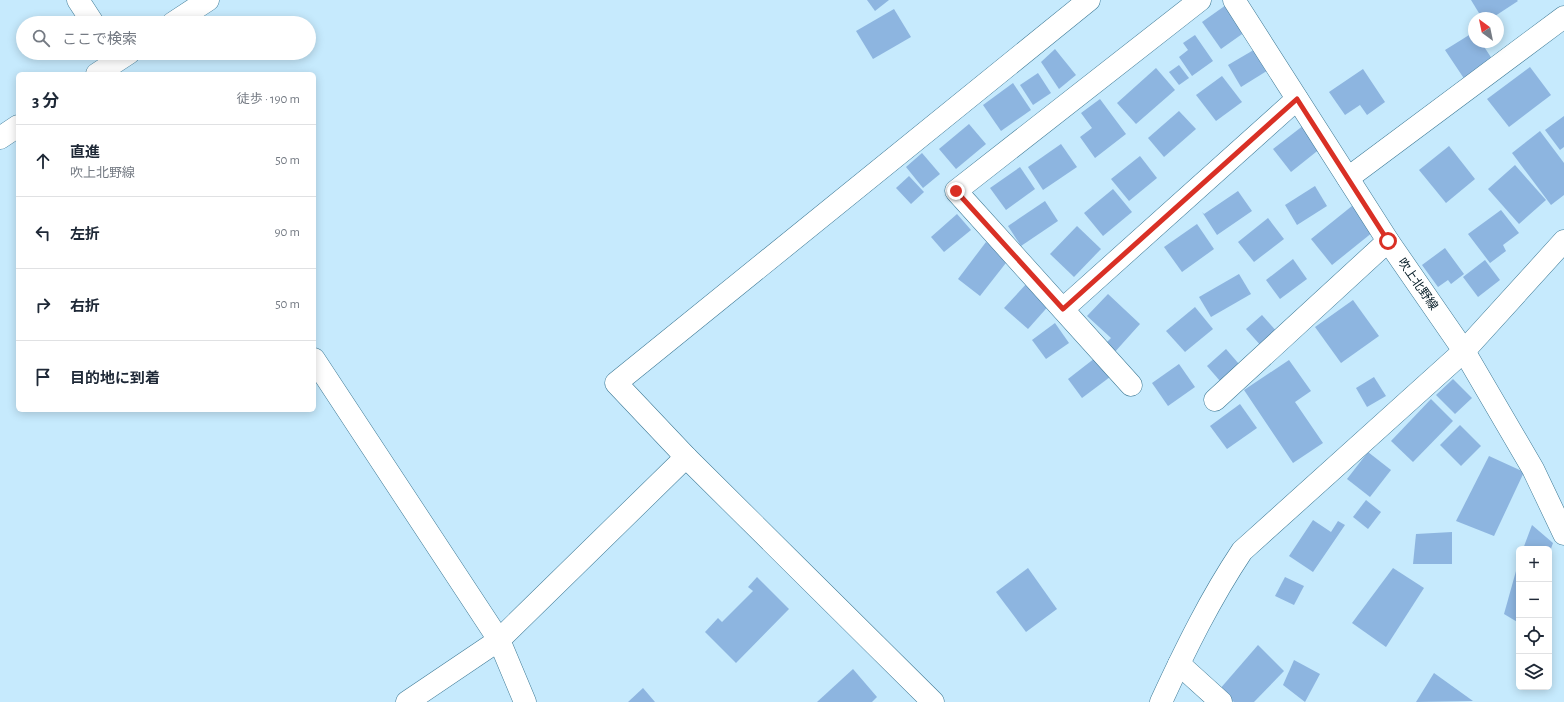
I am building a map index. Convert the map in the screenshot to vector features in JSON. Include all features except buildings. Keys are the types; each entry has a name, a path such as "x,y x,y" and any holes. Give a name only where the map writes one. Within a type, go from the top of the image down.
{"street":[{"path":"78,0 88,16"},
{"path":"184,16 208,0"},
{"path":"933,702 686,457 616,383 1089,0"},
{"path":"1131,385 956,191 1200,0"},
{"name":"吹上北野線","path":"1234,0 1388,241 1464,351 1533,469 1564,534"},
{"path":"1348,178 1564,17"},
{"path":"101,72 122,60"},
{"path":"1063,309 1297,99"},
{"path":"0,138 16,127"},
{"path":"1215,400 1388,241"},
{"path":"1161,702 1206,609 1223,579 1242,551 1464,351 1564,241"},
{"path":"316,362 499,640 525,702"},
{"path":"407,702 499,640 686,457"},
{"path":"1179,664 1221,702"}],"route":[{"path":"956,191 1063,309 1297,99 1388,241"}]}
